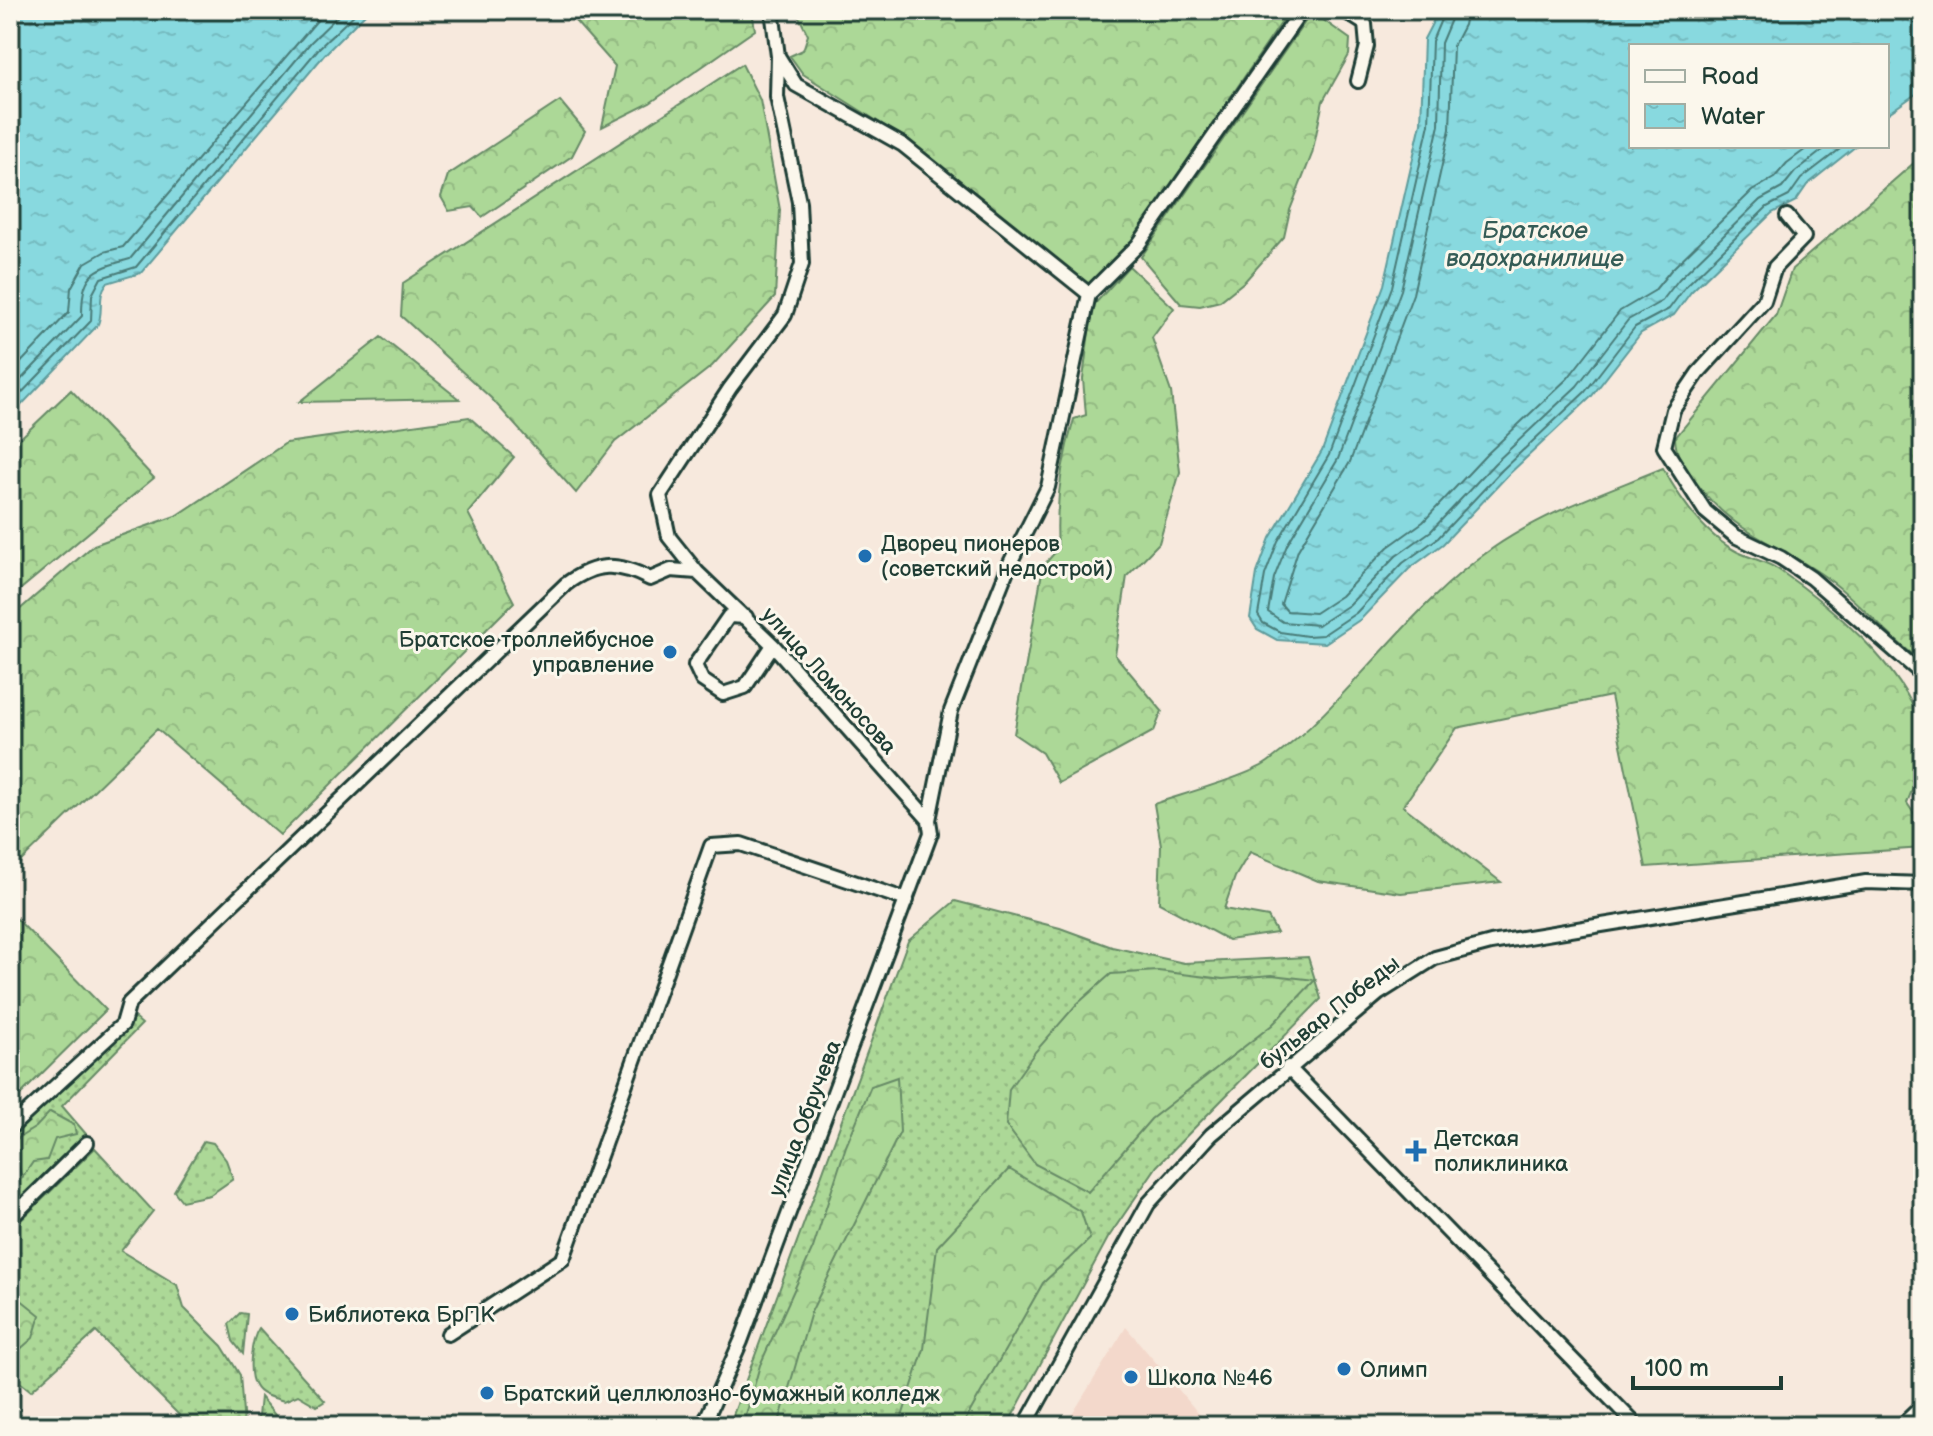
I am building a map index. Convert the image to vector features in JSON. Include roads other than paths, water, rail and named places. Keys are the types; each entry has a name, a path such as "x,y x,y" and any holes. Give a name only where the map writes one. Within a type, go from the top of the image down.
{"street":[{"name":"улица Ломоносова","path":"772,10 778,56 777,97 799,202 802,264 785,315 730,388 660,495 669,537 697,572 773,645 929,820"},
{"path":"778,56 796,85 903,145 1089,294 1138,245 1302,10"},
{"path":"1343,10 1365,24 1367,46 1358,81"},
{"path":"1787,216 1804,237 1775,267 1764,301 1698,373 1673,410 1664,447 1705,511 1735,536 1781,558 1811,578 1923,675"},
{"name":"улица Обручева","path":"703,1426 741,1341 931,833 929,820 951,711 1009,565 1048,487 1089,294"},
{"path":"10,1128 123,1024 129,1003 566,584 589,568 628,567 650,579 671,570 697,572"},
{"path":"746,617 729,616 710,641 695,665 702,680 723,694 745,687 773,645"},
{"path":"448,1334 563,1259 711,846 741,844 907,900"},
{"name":"бульвар Победы","path":"1025,1426 1148,1204 1211,1135 1288,1067 1378,994 1435,958 1491,943 1866,882 1923,884"},
{"path":"1288,1067 1637,1426"},
{"path":"10,1219 87,1143"},
{"path":"1901,1426 1923,1405"}],"water":[{"path":"10,10 369,10 325,54 141,273 107,283 97,326 10,417"},
{"name":"Братское водохранилище","path":"1439,10 1923,10 1923,89 1889,113 1889,44 1629,44 1629,148 1853,148 1807,185 1796,201 1772,213 1691,292 1674,315 1641,333 1591,397 1507,476 1443,544 1409,569 1361,619 1325,643 1277,640 1257,629 1250,618 1257,573 1270,538 1322,451 1384,285 1421,123 1424,39"}],"place":[{"name":"Дворец пионеров (советский недострой)","path":"865,556"},
{"name":"Братское троллейбусное управление","path":"670,652"},
{"name":"Детская поликлиника","path":"1416,1151"},
{"name":"Библиотека БрПК","path":"292,1314"},
{"name":"Олимп","path":"1344,1369"},
{"name":"Школа №46","path":"1131,1377"},
{"name":"Братский целлюлозно-бумажный колледж","path":"487,1393"}]}
